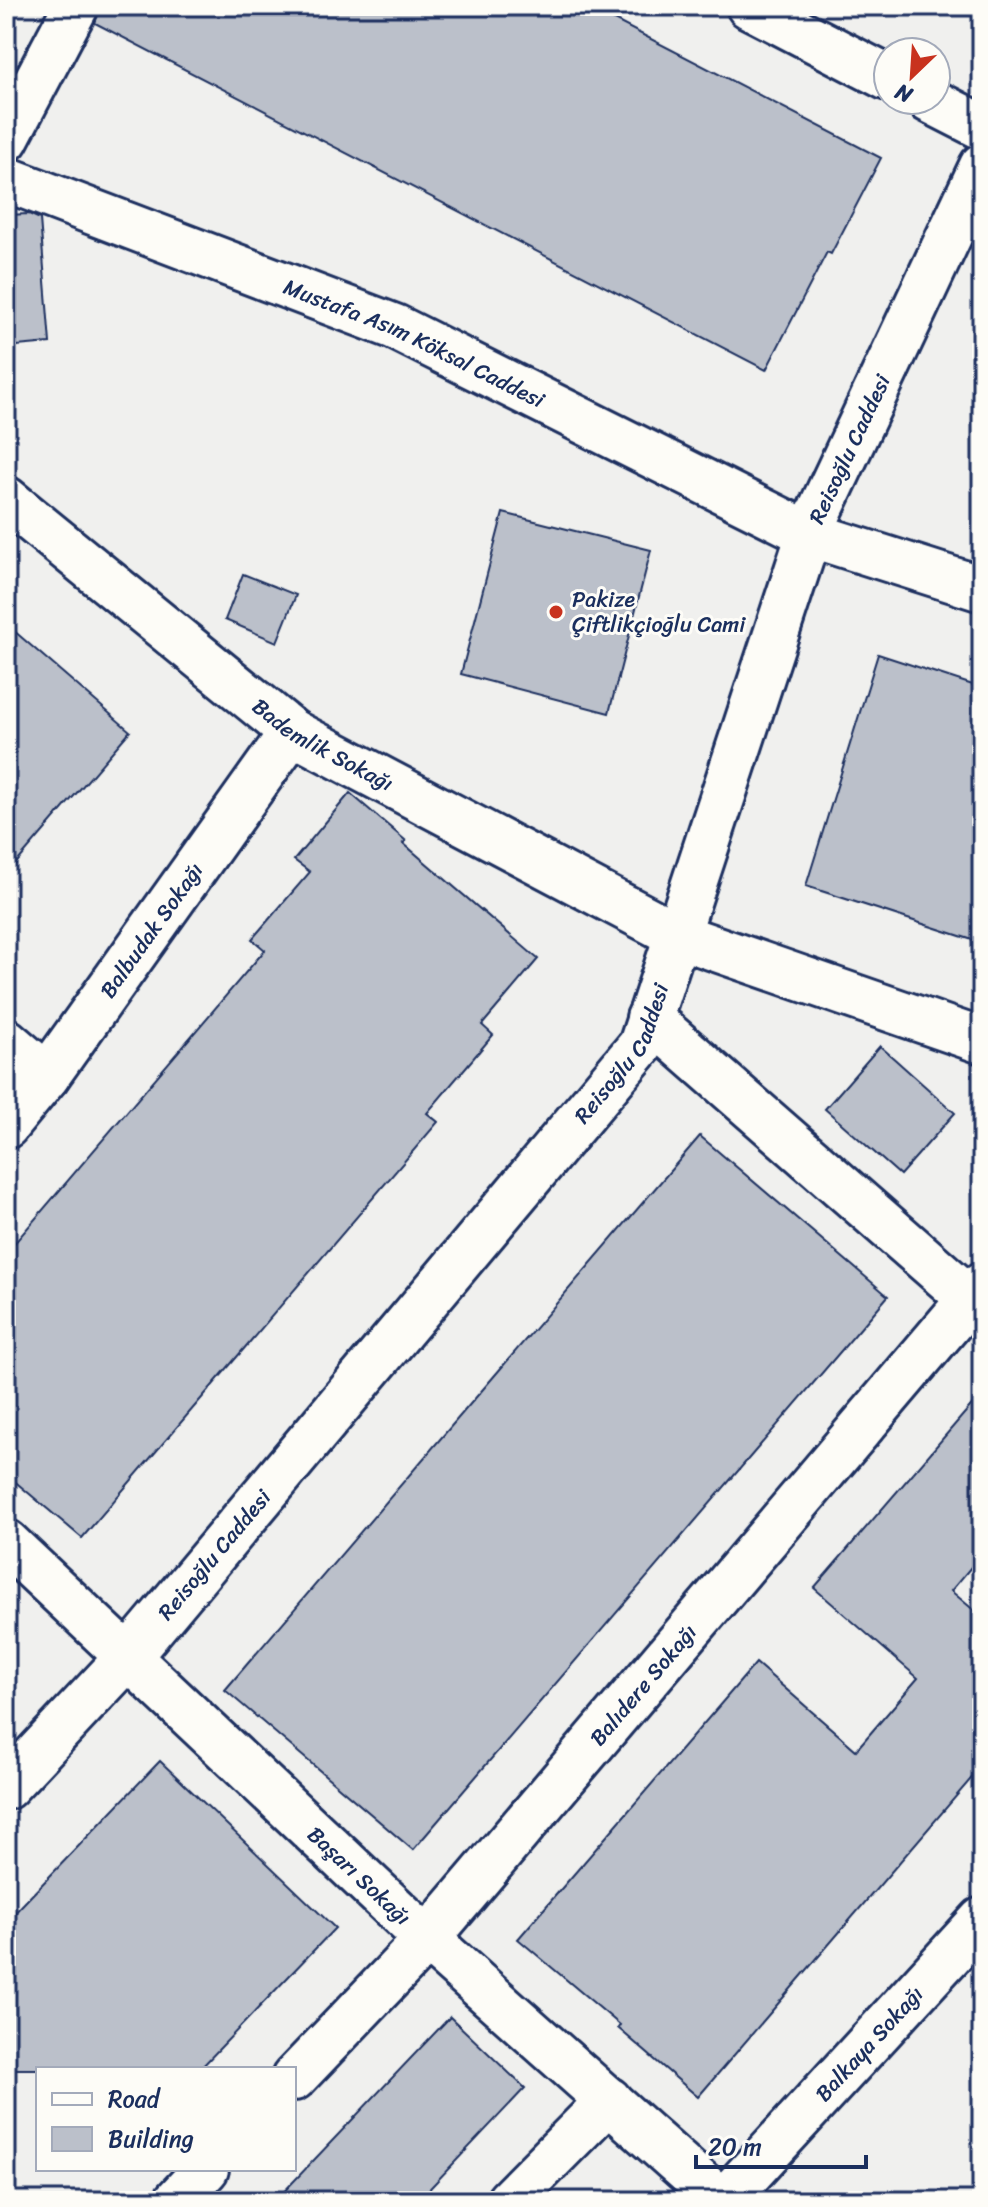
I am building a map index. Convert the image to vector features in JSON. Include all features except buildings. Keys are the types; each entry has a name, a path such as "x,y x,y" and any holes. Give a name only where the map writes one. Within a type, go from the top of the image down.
{"street":[{"path":"6,139 76,6"},
{"path":"749,6 872,70"},
{"path":"952,112 982,127"},
{"name":"Reisoğlu Caddesi","path":"6,1787 127,1658 641,1045 809,534 982,166"},
{"name":"Mustafa Asım Köksal Caddesi","path":"6,179 395,327 809,534 982,589"},
{"name":"Bademlik Sokağı","path":"6,499 292,732 679,936 982,1041"},
{"name":"Balbudak Sokağı","path":"6,1126 47,1076 292,732"},
{"path":"649,1018 975,1291"},
{"path":"6,1041 47,1076"},
{"name":"Balıdere Sokağı","path":"296,2076 427,1939 975,1291"},
{"name":"Başarı Sokağı","path":"6,1542 427,1939 722,2201"},
{"name":"Balkaya Sokağı","path":"722,2201 982,1920"},
{"path":"509,2201 609,2100"},
{"path":"176,2201 204,2171"}],"place":[{"name":"Pakize Çiftlikçioğlu Cami","path":"556,612"}]}
